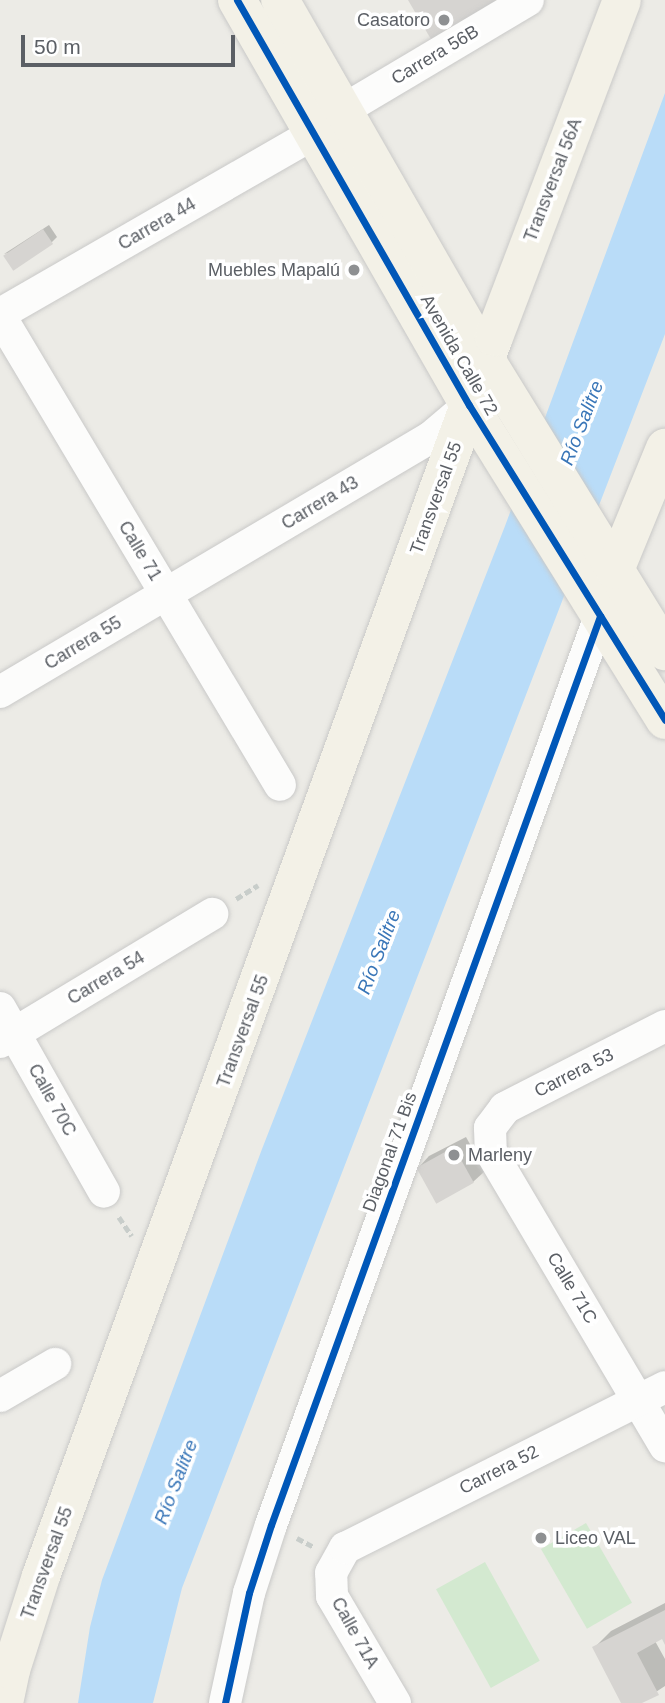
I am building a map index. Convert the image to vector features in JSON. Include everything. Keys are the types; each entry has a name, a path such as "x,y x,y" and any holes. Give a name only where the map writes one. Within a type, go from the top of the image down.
{"main road":[{"name":"Avenida Calle 72","path":"237,0 469,405 508,467 600,580 665,651"},
{"name":"Avenida Calle 72","path":"280,0 486,360 528,428 665,720"},
{"name":"Transversal 56A","path":"486,360 622,0"},
{"name":"Transversal 55","path":"4,1703 11,1670 41,1576 486,360"},
{"path":"600,580 665,448"}],"street":[{"name":"Carrera 56B","path":"343,110 527,0"},
{"name":"Carrera 44","path":"0,315 313,134"},
{"name":"Calle 71","path":"0,315 280,785"},
{"name":"Carrera 43","path":"167,594 430,438 469,405"},
{"name":"Diagonal 71 Bis","path":"225,1703 248,1593 600,580"},
{"name":"Carrera 55","path":"0,692 167,594"},
{"name":"Carrera 54","path":"5,1028 212,914"},
{"name":"Carrera 53","path":"490,1128 505,1108 665,1026"},
{"name":"Calle 70C","path":"5,1028 104,1192"},
{"name":"Calle 71C","path":"490,1128 491,1152 652,1394 665,1446"},
{"path":"0,1396 55,1364"},
{"name":"Carrera 52","path":"336,1559 358,1540 652,1394"},
{"name":"Calle 71A","path":"336,1559 331,1573 332,1596 395,1703"}],"path":[{"path":"271,1525 336,1559"}],"green space":[{"path":"586,1523 632,1603 587,1629 541,1549"},
{"path":"485,1562 540,1661 491,1688 436,1589"}],"water":[{"name":"Río Salitre","path":"665,93 665,334 182,1588 153,1703 78,1703 90,1627 102,1580 262,1149 505,526"}],"building":[{"name":"Casatoro","path":"408,0 502,0 432,41"},
{"path":"43,229 53,244 13,271 3,256"},
{"path":"454,1147 474,1183 436,1204 416,1168"},
{"path":"665,1610 665,1645 662,1639 637,1653 659,1695 642,1703 621,1703 592,1647"}],"cycle path":[{"path":"237,0 469,405 665,720"},
{"path":"225,1703 249,1593 271,1525 600,616"}],"place":[{"name":"Casatoro","path":"444,20"},
{"name":"Muebles Mapalú","path":"354,270"},
{"name":"Marleny","path":"454,1155"},
{"name":"Liceo VAL","path":"541,1538"}]}
